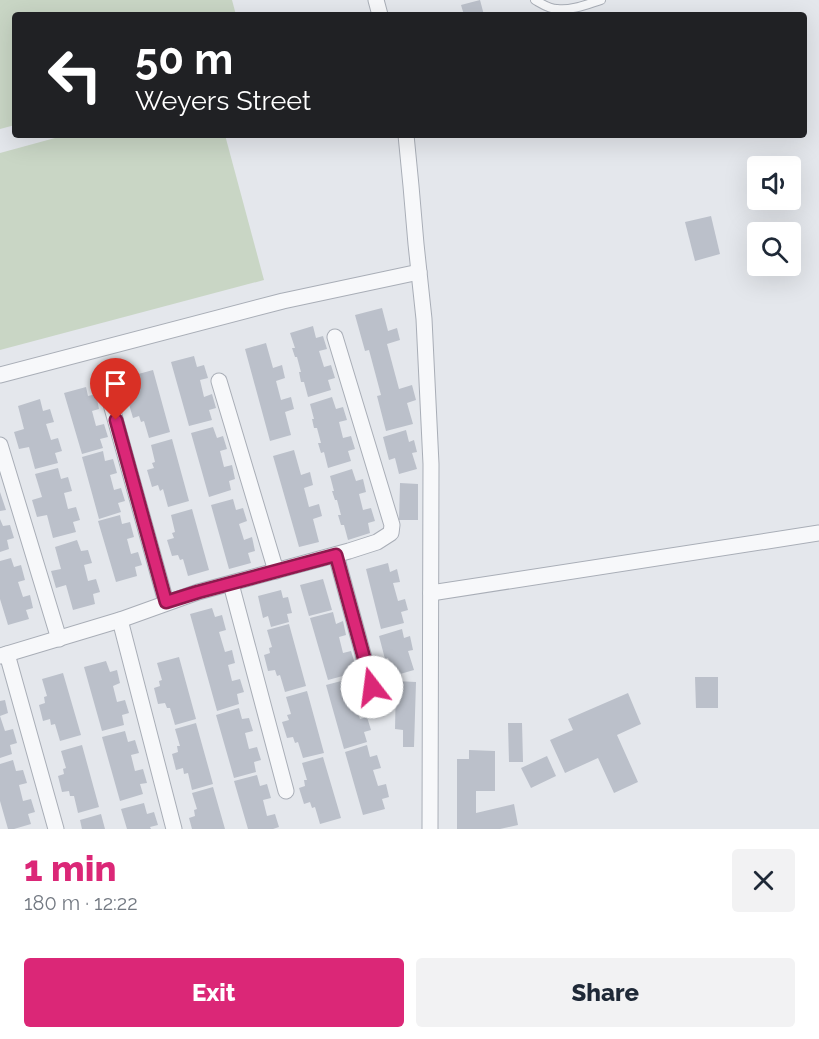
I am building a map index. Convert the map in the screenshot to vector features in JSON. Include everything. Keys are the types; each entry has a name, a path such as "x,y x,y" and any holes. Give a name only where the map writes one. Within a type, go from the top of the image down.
{"street":[{"path":"406,138 424,319 431,464 430,829"},
{"path":"0,375 283,301 419,272"},
{"path":"56,829 3,655 120,620 166,602 336,555 377,542 391,532 392,525 335,337"},
{"path":"219,381 276,571"},
{"path":"109,397 166,602"},
{"path":"0,445 59,639"},
{"path":"431,593 819,533"},
{"path":"336,555 372,687"},
{"path":"231,584 286,791"},
{"path":"120,620 174,829"}],"lane":[{"path":"535,0 557,9 601,0"}],"green space":[{"path":"0,0 232,0 235,12 12,12 12,126 0,129"},
{"path":"55,138 226,138 264,280 0,350 0,153"}],"building":[{"path":"480,0 483,12 463,12 461,5"},
{"path":"711,216 720,254 695,261 685,222"},
{"path":"382,308 388,331 397,328 400,340 387,344 399,389 412,385 416,400 407,403 413,424 386,431 377,396 381,395 369,350 365,351 355,315"},
{"path":"313,326 316,338 323,336 327,349 319,351 324,367 331,365 335,378 328,380 331,390 308,397 304,382 301,382 299,372 301,372 292,348 295,348 290,333"},
{"path":"266,343 273,368 282,365 285,378 276,381 281,400 291,397 294,409 285,412 291,435 270,441 245,349"},
{"path":"194,356 197,367 204,365 208,378 200,380 204,397 212,394 216,408 209,410 212,420 189,426 171,362"},
{"path":"153,370 170,432 149,438 144,421 141,422 139,416 133,418 128,401 135,399 133,394 137,393 131,376"},
{"path":"86,387 88,396 96,394 99,409 92,411 96,426 104,424 108,437 100,439 103,448 82,454 64,393"},
{"path":"332,397 336,409 343,407 347,420 339,422 343,438 351,436 355,449 348,451 351,461 328,468 324,452 321,453 318,443 321,443 317,428 314,428 310,404"},
{"path":"40,399 43,411 50,409 54,422 46,424 51,440 58,438 62,451 55,453 58,463 35,469 29,447 19,449 14,432 24,429 18,406"},
{"path":"213,427 217,438 223,436 227,449 220,451 224,467 232,465 235,479 229,481 231,490 209,497 191,433"},
{"path":"406,430 409,442 414,440 417,452 412,453 417,469 399,474 395,458 389,460 383,437"},
{"path":"172,439 189,501 168,507 163,489 160,491 158,485 152,487 147,470 154,468 152,463 155,462 151,445"},
{"path":"294,450 301,475 310,472 313,485 304,488 309,507 319,504 322,516 313,519 319,542 299,547 273,456"},
{"path":"103,451 105,461 113,459 117,473 110,475 114,490 121,488 125,501 118,503 121,512 99,519 82,457"},
{"path":"58,468 61,479 68,477 72,491 64,493 68,509 76,507 80,520 73,522 76,532 53,538 47,515 37,517 32,500 42,497 35,474"},
{"path":"352,469 356,481 363,479 366,492 359,494 363,510 371,508 375,521 368,523 370,533 348,540 344,525 341,525 338,515 341,515 332,491 334,491 330,476"},
{"path":"400,483 418,484 418,520 399,520"},
{"path":"0,492 6,510 0,511"},
{"path":"233,499 236,510 243,508 247,521 239,524 244,540 252,537 255,551 248,553 251,563 229,569 211,505"},
{"path":"192,509 209,570 188,576 183,559 180,560 178,555 172,556 167,540 174,538 172,533 175,532 171,515"},
{"path":"120,515 122,524 130,522 134,537 127,539 131,554 138,552 142,565 135,567 137,576 116,582 98,521"},
{"path":"0,519 3,526 10,525 14,538 7,540 9,549 0,552"},
{"path":"77,540 81,551 88,550 92,563 84,565 88,581 96,579 100,592 93,594 95,604 73,610 66,585 56,588 51,571 61,569 55,547"},
{"path":"11,558 14,567 21,565 25,580 18,582 23,597 30,595 33,608 26,610 29,619 8,625 0,599 0,561"},
{"path":"388,563 390,572 397,569 400,582 393,583 398,601 405,599 408,610 401,612 404,623 381,629 366,569"},
{"path":"323,579 332,610 309,616 300,585"},
{"path":"281,590 283,598 288,597 292,613 287,614 289,622 271,627 268,616 263,618 258,596"},
{"path":"212,608 215,617 222,615 226,630 219,632 225,652 232,650 235,663 228,665 232,681 240,679 244,692 237,694 239,704 217,711 190,614"},
{"path":"333,612 336,624 343,621 346,635 339,637 343,653 351,651 355,664 348,666 350,674 328,680 310,618"},
{"path":"289,624 306,686 285,692 280,675 277,676 275,670 268,671 264,655 270,653 269,648 272,647 267,630"},
{"path":"402,629 404,638 410,636 413,650 408,651 414,670 393,676 388,658 385,659 379,636"},
{"path":"179,657 196,719 175,725 170,708 167,708 165,703 158,704 154,688 160,686 159,681 162,680 157,663"},
{"path":"106,661 110,672 117,670 120,683 113,686 117,702 125,700 129,713 122,715 124,725 102,731 84,667"},
{"path":"63,673 81,735 60,741 55,724 51,725 50,719 43,721 39,705 45,703 44,697 47,696 42,679"},
{"path":"695,677 718,677 718,708 696,708"},
{"path":"349,679 352,690 359,688 363,701 355,703 360,719 367,717 371,730 364,732 367,742 344,749 326,685"},
{"path":"396,681 416,682 414,747 403,747 403,730 395,729"},
{"path":"307,691 324,753 303,758 298,742 295,743 293,737 287,738 282,722 289,720 287,715 291,714 286,697"},
{"path":"628,693 641,724 617,735 638,782 614,793 598,758 565,773 550,740 573,730 568,719"},
{"path":"5,700 8,713 0,716 0,701"},
{"path":"239,708 242,719 249,718 253,731 245,733 249,749 257,747 261,760 254,762 256,772 234,778 216,715"},
{"path":"0,716 5,731 13,729 17,743 10,745 12,754 0,758"},
{"path":"196,723 213,784 192,790 188,773 184,774 183,768 176,770 172,754 178,752 177,746 180,746 175,729"},
{"path":"508,723 522,723 523,762 509,762"},
{"path":"125,731 128,742 135,740 139,753 131,755 135,771 143,769 147,783 140,784 143,794 120,801 102,737"},
{"path":"82,745 99,807 78,813 74,796 70,796 69,791 62,792 58,776 64,774 63,769 66,768 61,751"},
{"path":"367,745 370,757 377,755 381,768 373,770 378,786 386,784 389,797 382,799 385,809 363,815 345,752"},
{"path":"469,750 495,751 495,791 476,791 476,813 514,804 518,825 500,829 457,829 457,759 469,759"},
{"path":"547,756 556,776 531,788 521,768"},
{"path":"323,757 341,818 320,824 315,807 312,808 310,802 304,804 299,788 305,786 304,780 307,780 302,763"},
{"path":"13,760 16,771 23,770 27,783 19,785 23,801 31,799 35,812 28,814 31,824 8,829 0,801 0,764"},
{"path":"257,775 260,786 267,784 271,798 263,800 267,816 275,814 279,827 248,829 234,781"},
{"path":"213,787 225,829 192,829 189,818 195,816 194,810 197,809 192,793"},
{"path":"144,803 147,814 154,812 158,825 150,827 151,829 127,829 121,809"},
{"path":"101,814 105,829 82,829 80,820"}],"route":[{"path":"116,420 166,602 336,555 372,687"}]}
